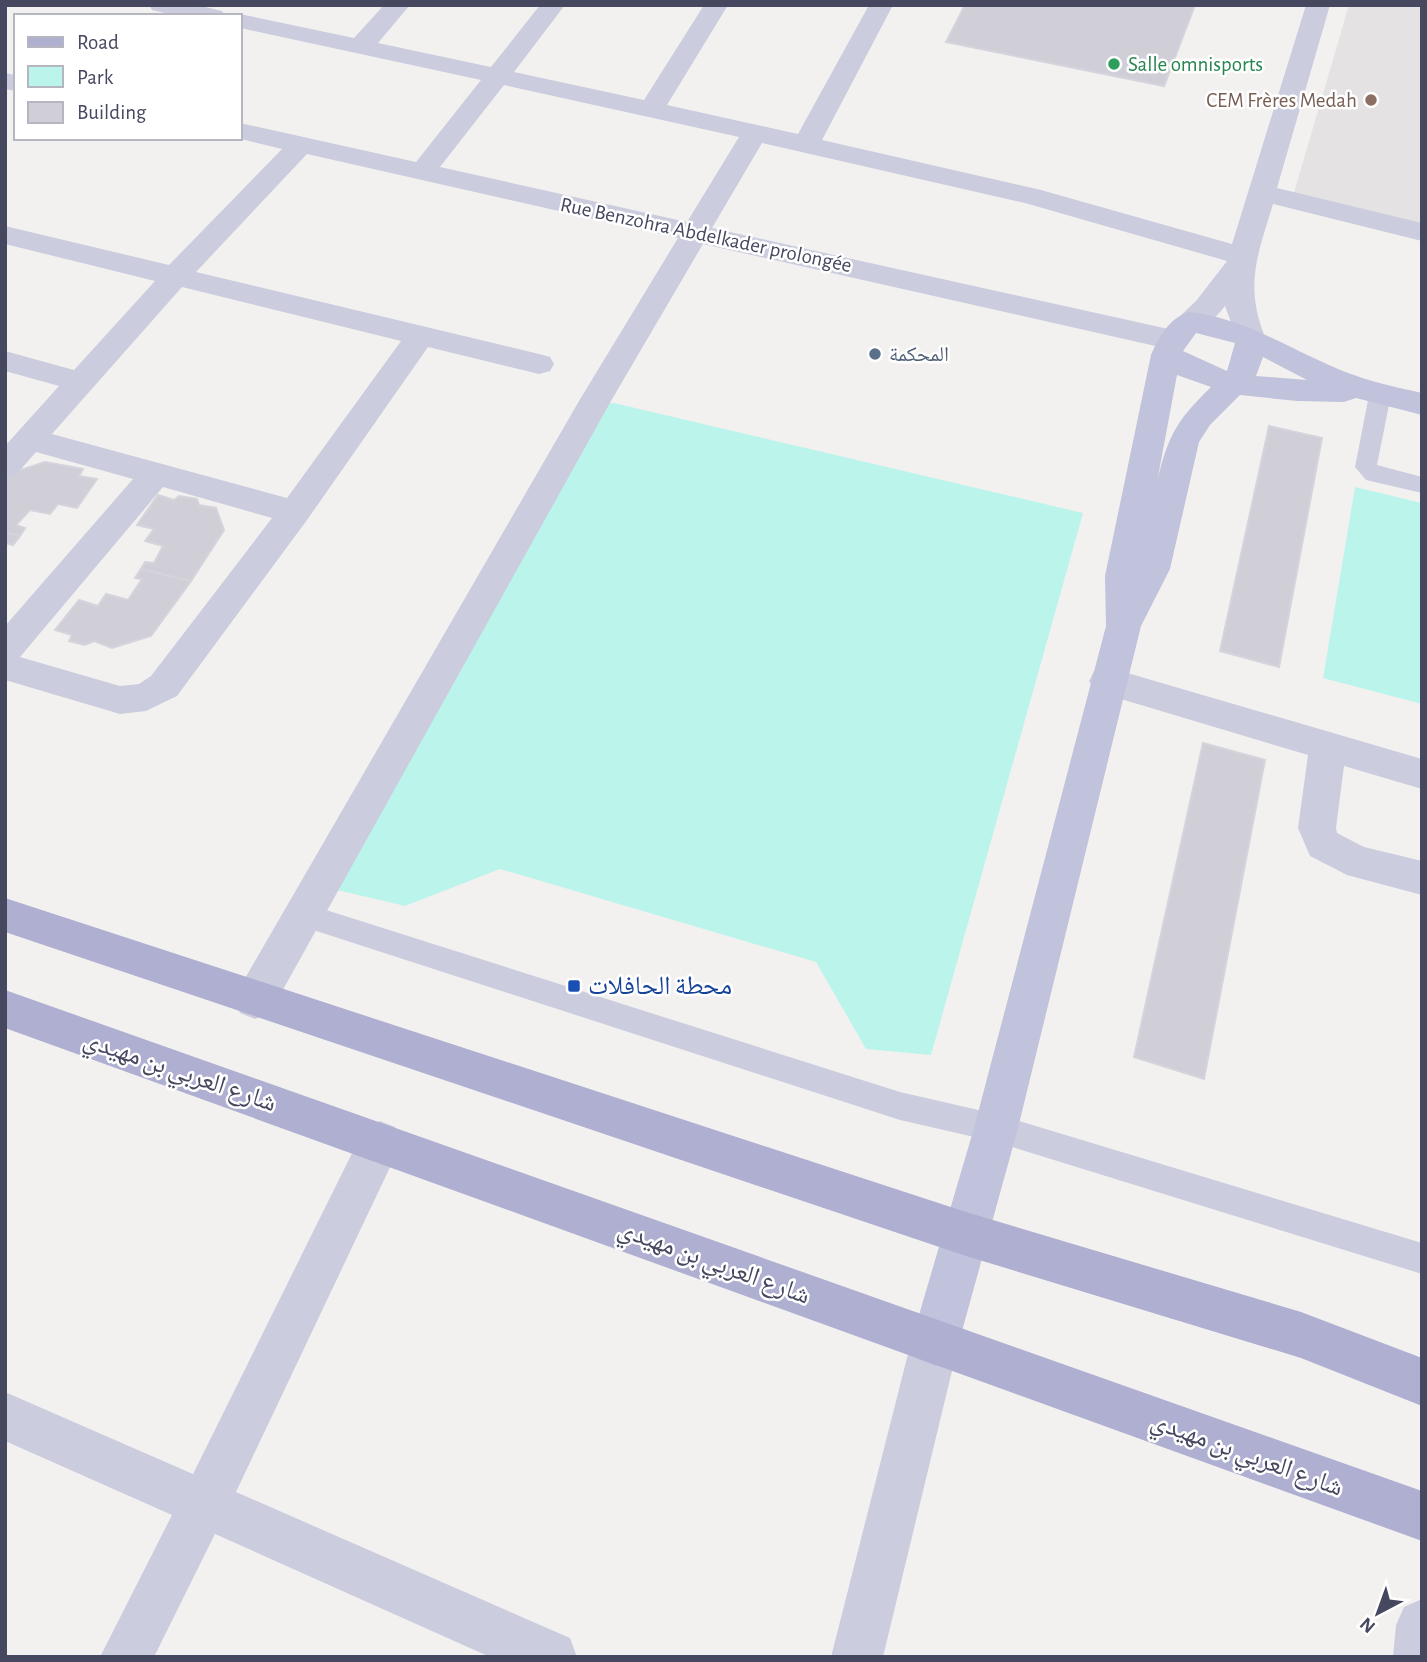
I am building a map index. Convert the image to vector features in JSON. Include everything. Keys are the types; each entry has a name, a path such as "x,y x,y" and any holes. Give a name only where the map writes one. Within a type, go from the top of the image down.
{"main road":[{"path":"5,915 966,1234 1301,1335 1422,1382"},
{"name":"شارع العربي بن مهيدي","path":"5,1009 1422,1516"}],"street":[{"path":"161,5 204,14"},
{"path":"360,47 398,5"},
{"path":"422,173 553,5"},
{"path":"651,109 716,5"},
{"path":"806,144 881,5"},
{"path":"857,1657 934,1342 996,1128 1122,626 1153,569 1184,441 1199,417 1232,385 1246,365 1250,337 1240,311 1241,262 1318,5"},
{"path":"242,21 755,132 1031,196 1241,262"},
{"name":"Rue Benzohra Abdelkader prolongée","path":"242,131 1176,339"},
{"path":"255,1000 694,232 755,132"},
{"path":"5,467 174,278 302,144"},
{"path":"1263,193 1422,232"},
{"path":"5,235 174,278 539,364"},
{"path":"1122,626 1124,564 1176,339 1207,308 1241,262"},
{"path":"1176,339 1214,325 1250,337 1304,366 1372,393 1422,404"},
{"path":"5,666 120,700 146,697 164,686 295,512 420,336"},
{"path":"1176,339 1196,372 1232,385 1264,390 1372,393"},
{"path":"5,361 81,382"},
{"path":"32,439 295,512"},
{"path":"5,650 156,474"},
{"path":"1107,681 1422,774"},
{"path":"1328,748 1317,833 1325,848 1340,856 1422,878"},
{"path":"126,1657 205,1502 380,1142"},
{"path":"5,1416 551,1657"},
{"path":"1419,1657 1422,1625"}],"lane":[{"path":"1372,393 1366,467 1374,474 1422,485"},
{"path":"304,915 900,1106 996,1128 1422,1259"}],"shaded area":[{"name":"CEM Frères Medah","path":"1349,5 1422,5 1422,226 1293,196"}],"green space":[{"path":"614,403 1083,513 931,1055 866,1049 816,962 500,869 405,906 337,890 596,404"},
{"path":"1355,487 1422,503 1422,704 1323,678"}],"building":[{"name":"Salle omnisports","path":"965,5 1195,5 1164,86 946,42"},
{"path":"1269,426 1322,438 1279,667 1220,651"},
{"path":"45,462 83,469 79,476 97,479 77,508 58,504 50,514 30,510 16,525 25,528 20,536 5,532 5,475"},
{"path":"158,495 174,500 179,496 197,499 199,505 216,508 224,530 191,581 141,569 145,562 154,563 163,546 145,541 154,529 137,525"},
{"path":"5,532 20,536 13,545 5,543"},
{"path":"141,569 191,581 151,636 112,648 94,641 85,645 69,641 72,635 55,630 79,600 98,606 106,594 128,600 142,579 135,578"},
{"path":"1203,743 1265,760 1204,1079 1134,1057"}],"place":[{"name":"Salle omnisports","path":"1114,64"},
{"name":"CEM Frères Medah","path":"1371,100"},
{"name":"المحكمة","path":"875,354"},
{"name":"محطة الحافلات","path":"574,986"}]}
